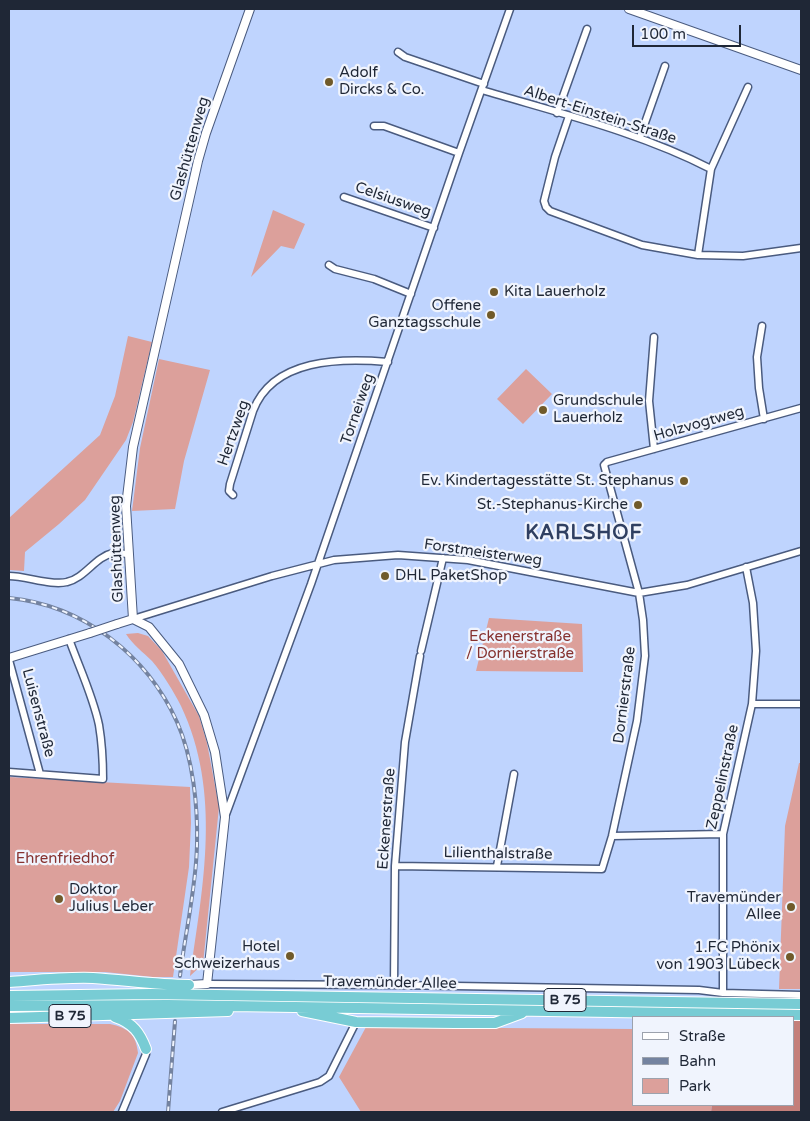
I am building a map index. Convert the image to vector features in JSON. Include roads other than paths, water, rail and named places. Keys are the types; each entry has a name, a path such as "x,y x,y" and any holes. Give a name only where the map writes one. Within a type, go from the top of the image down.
{"highway":[{"path":"46,979 95,978 159,985 189,986"},
{"name":"B 75","path":"9,982 46,979 151,994"},
{"name":"Travemünder Allee","path":"9,996 151,994 801,1004"},
{"name":"Travemünder Allee","path":"9,1006 274,1006 801,1015"},
{"name":"B 75","path":"9,1018 218,1012 274,1006"},
{"path":"274,1006 356,1022 495,1023 528,1010"},
{"path":"110,1015 124,1020 135,1027 146,1049"}],"street":[{"name":"Glashüttenweg","path":"207,984 225,817 215,752 204,715 193,690 178,664 150,627 133,619 126,506 133,447 198,161 250,9"},
{"name":"Torneiweg","path":"225,817 317,564 510,9"},
{"path":"629,9 801,70"},
{"path":"557,113 587,29"},
{"name":"Albert-Einstein-Straße","path":"398,52 405,57 483,87 557,113 640,138 690,158 711,169"},
{"path":"640,138 665,66"},
{"path":"698,256 711,169 748,87"},
{"path":"569,116 555,157 544,201 550,211 642,246 698,256 743,256 801,248"},
{"path":"374,126 384,126 459,153"},
{"name":"Celsiusweg","path":"344,196 434,228"},
{"path":"329,265 335,269 374,279 411,294"},
{"path":"762,326 757,357 764,419"},
{"path":"654,337 649,401 654,449"},
{"name":"Hertzweg","path":"232,495 229,491 230,484 253,411 260,397 271,384 298,368 323,362 353,359 388,362"},
{"name":"Holzvogtweg","path":"604,465 607,462 801,408"},
{"name":"Dornierstraße","path":"602,869 612,836 637,721 645,656 639,593 604,465"},
{"name":"Forstmeisterweg","path":"133,619 270,576 317,564 388,555 443,558 495,564 639,593 687,584 801,551"},
{"path":"9,576 23,576 56,583 67,582 81,576 102,558 112,553 128,554"},
{"name":"Eckenerstraße","path":"394,985 395,866 405,742 420,654 443,558"},
{"name":"Zeppelinstraße","path":"723,993 723,834 752,704 756,651 753,603 746,567"},
{"name":"Luisenstraße","path":"40,774 9,659 133,619"},
{"name":"Luisenstraße","path":"9,772 102,779 99,725 92,700 69,640"},
{"path":"752,704 801,704"},
{"path":"497,866 514,774"},
{"path":"612,836 723,834"},
{"name":"Lilienthalstraße","path":"395,866 602,869"},
{"name":"Travemünder Allee","path":"189,986 207,984 394,985 699,990 723,993 801,995"},
{"path":"222,1112 320,1082 329,1076 356,1022"},
{"path":"122,1112 146,1054 146,1049"}],"railway":[{"path":"9,598 36,603 62,611 87,623 110,638 130,655 148,675 164,698 177,722 191,766 197,830 195,878 180,976"},
{"path":"168,1112 175,1021"}],"place":[{"name":"Adolf Dircks & Co.","path":"329,82"},
{"name":"Kita Lauerholz","path":"494,292"},
{"name":"Offene Ganztagsschule","path":"491,315"},
{"name":"Grundschule Lauerholz","path":"543,410"},
{"name":"Ev. Kindertagesstätte St. Stephanus","path":"684,481"},
{"name":"St.-Stephanus-Kirche","path":"638,505"},
{"name":"DHL PaketShop","path":"385,576"},
{"name":"Doktor Julius Leber","path":"59,899"},
{"name":"Travemünder Allee","path":"791,907"},
{"name":"Hotel Schweizerhaus","path":"290,956"},
{"name":"1.FC Phönix von 1903 Lübeck","path":"790,957"}],"district":[{"name":"KARLSHOF","path":"584,534"}],"park label":[{"name":"Eckenerstraße / Dornierstraße","path":"520,646"},
{"name":"Ehrenfriedhof","path":"65,859"}]}
